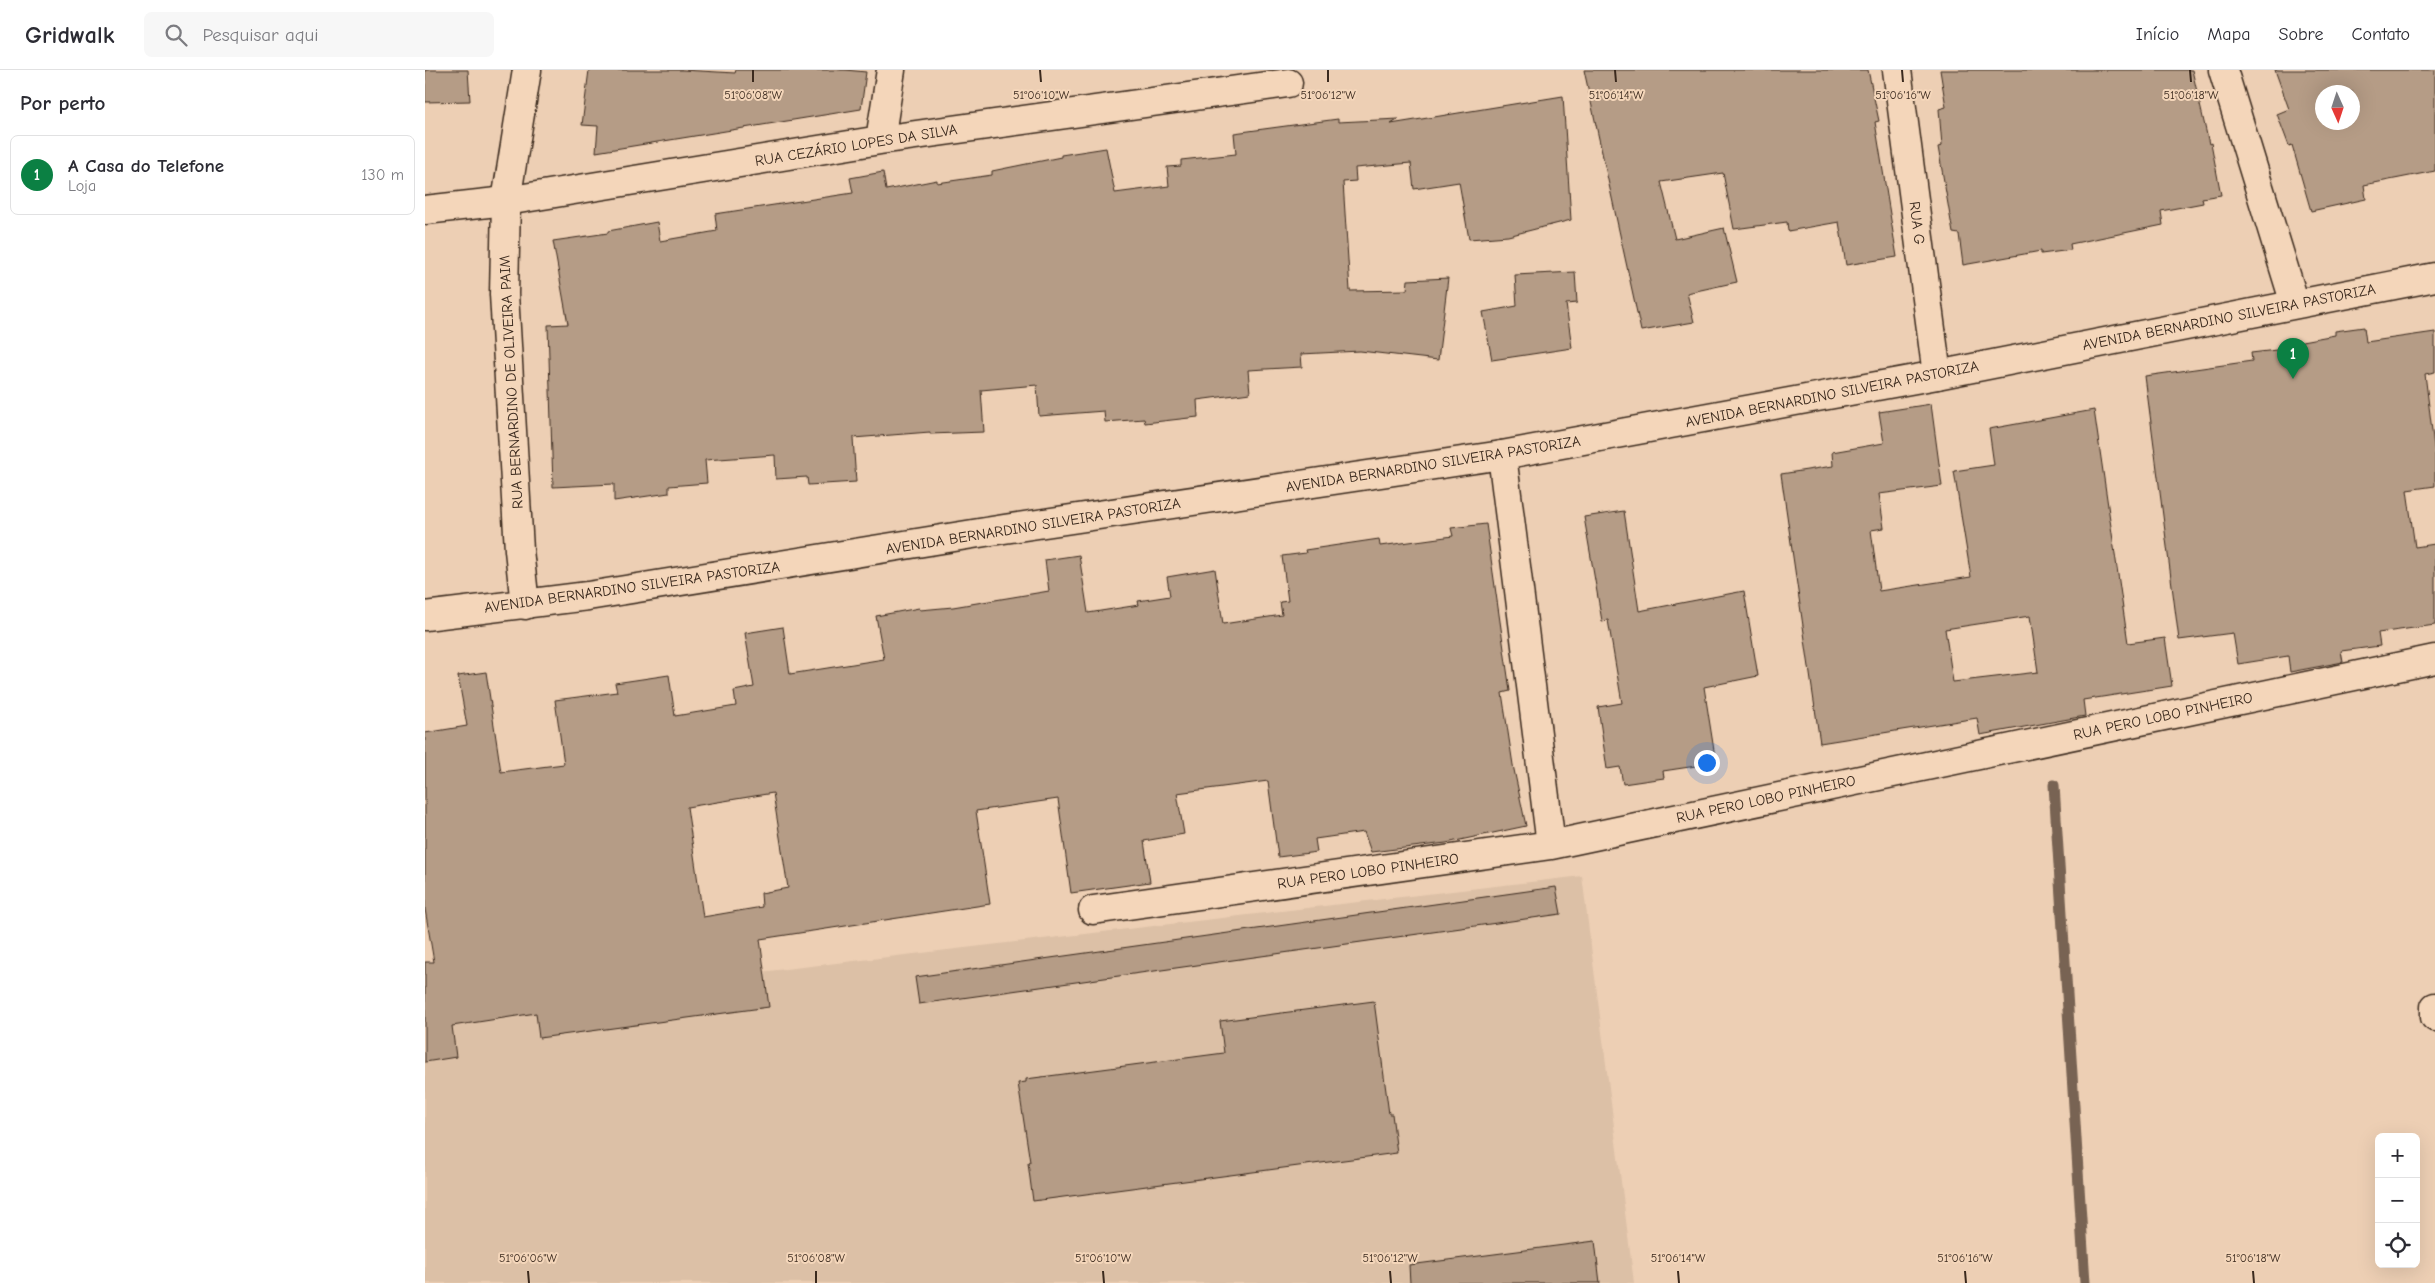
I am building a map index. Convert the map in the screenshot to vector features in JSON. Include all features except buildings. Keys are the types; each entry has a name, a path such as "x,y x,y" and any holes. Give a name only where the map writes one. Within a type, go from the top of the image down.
{"street":[{"name":"RUA BERNARDINO DE OLIVEIRA PAIM","path":"525,605 519,550 504,294 506,201 527,70"},
{"path":"880,140 891,70"},
{"name":"RUA G","path":"1897,70 1937,375"},
{"path":"2223,70 2295,304"},
{"name":"RUA CEZÁRIO LOPES DA SILVA","path":"425,210 506,201 880,140 1288,83"},
{"name":"AVENIDA BERNARDINO SILVEIRA PASTORIZA","path":"425,616 525,605 1024,526 1502,455 1937,375 2435,277"},
{"path":"1502,455 1551,845"},
{"name":"RUA PERO LOBO PINHEIRO","path":"1093,910 1551,845 2435,659"},
{"path":"2435,1007 2435,1017"}],"shaded area":[{"path":"1582,876 1634,1283 425,1283 425,1011"}],"waterway":[{"path":"2054,785 2085,1283"}],"place":[{"name":"A Casa do Telefone","path":"2293,379"}]}
